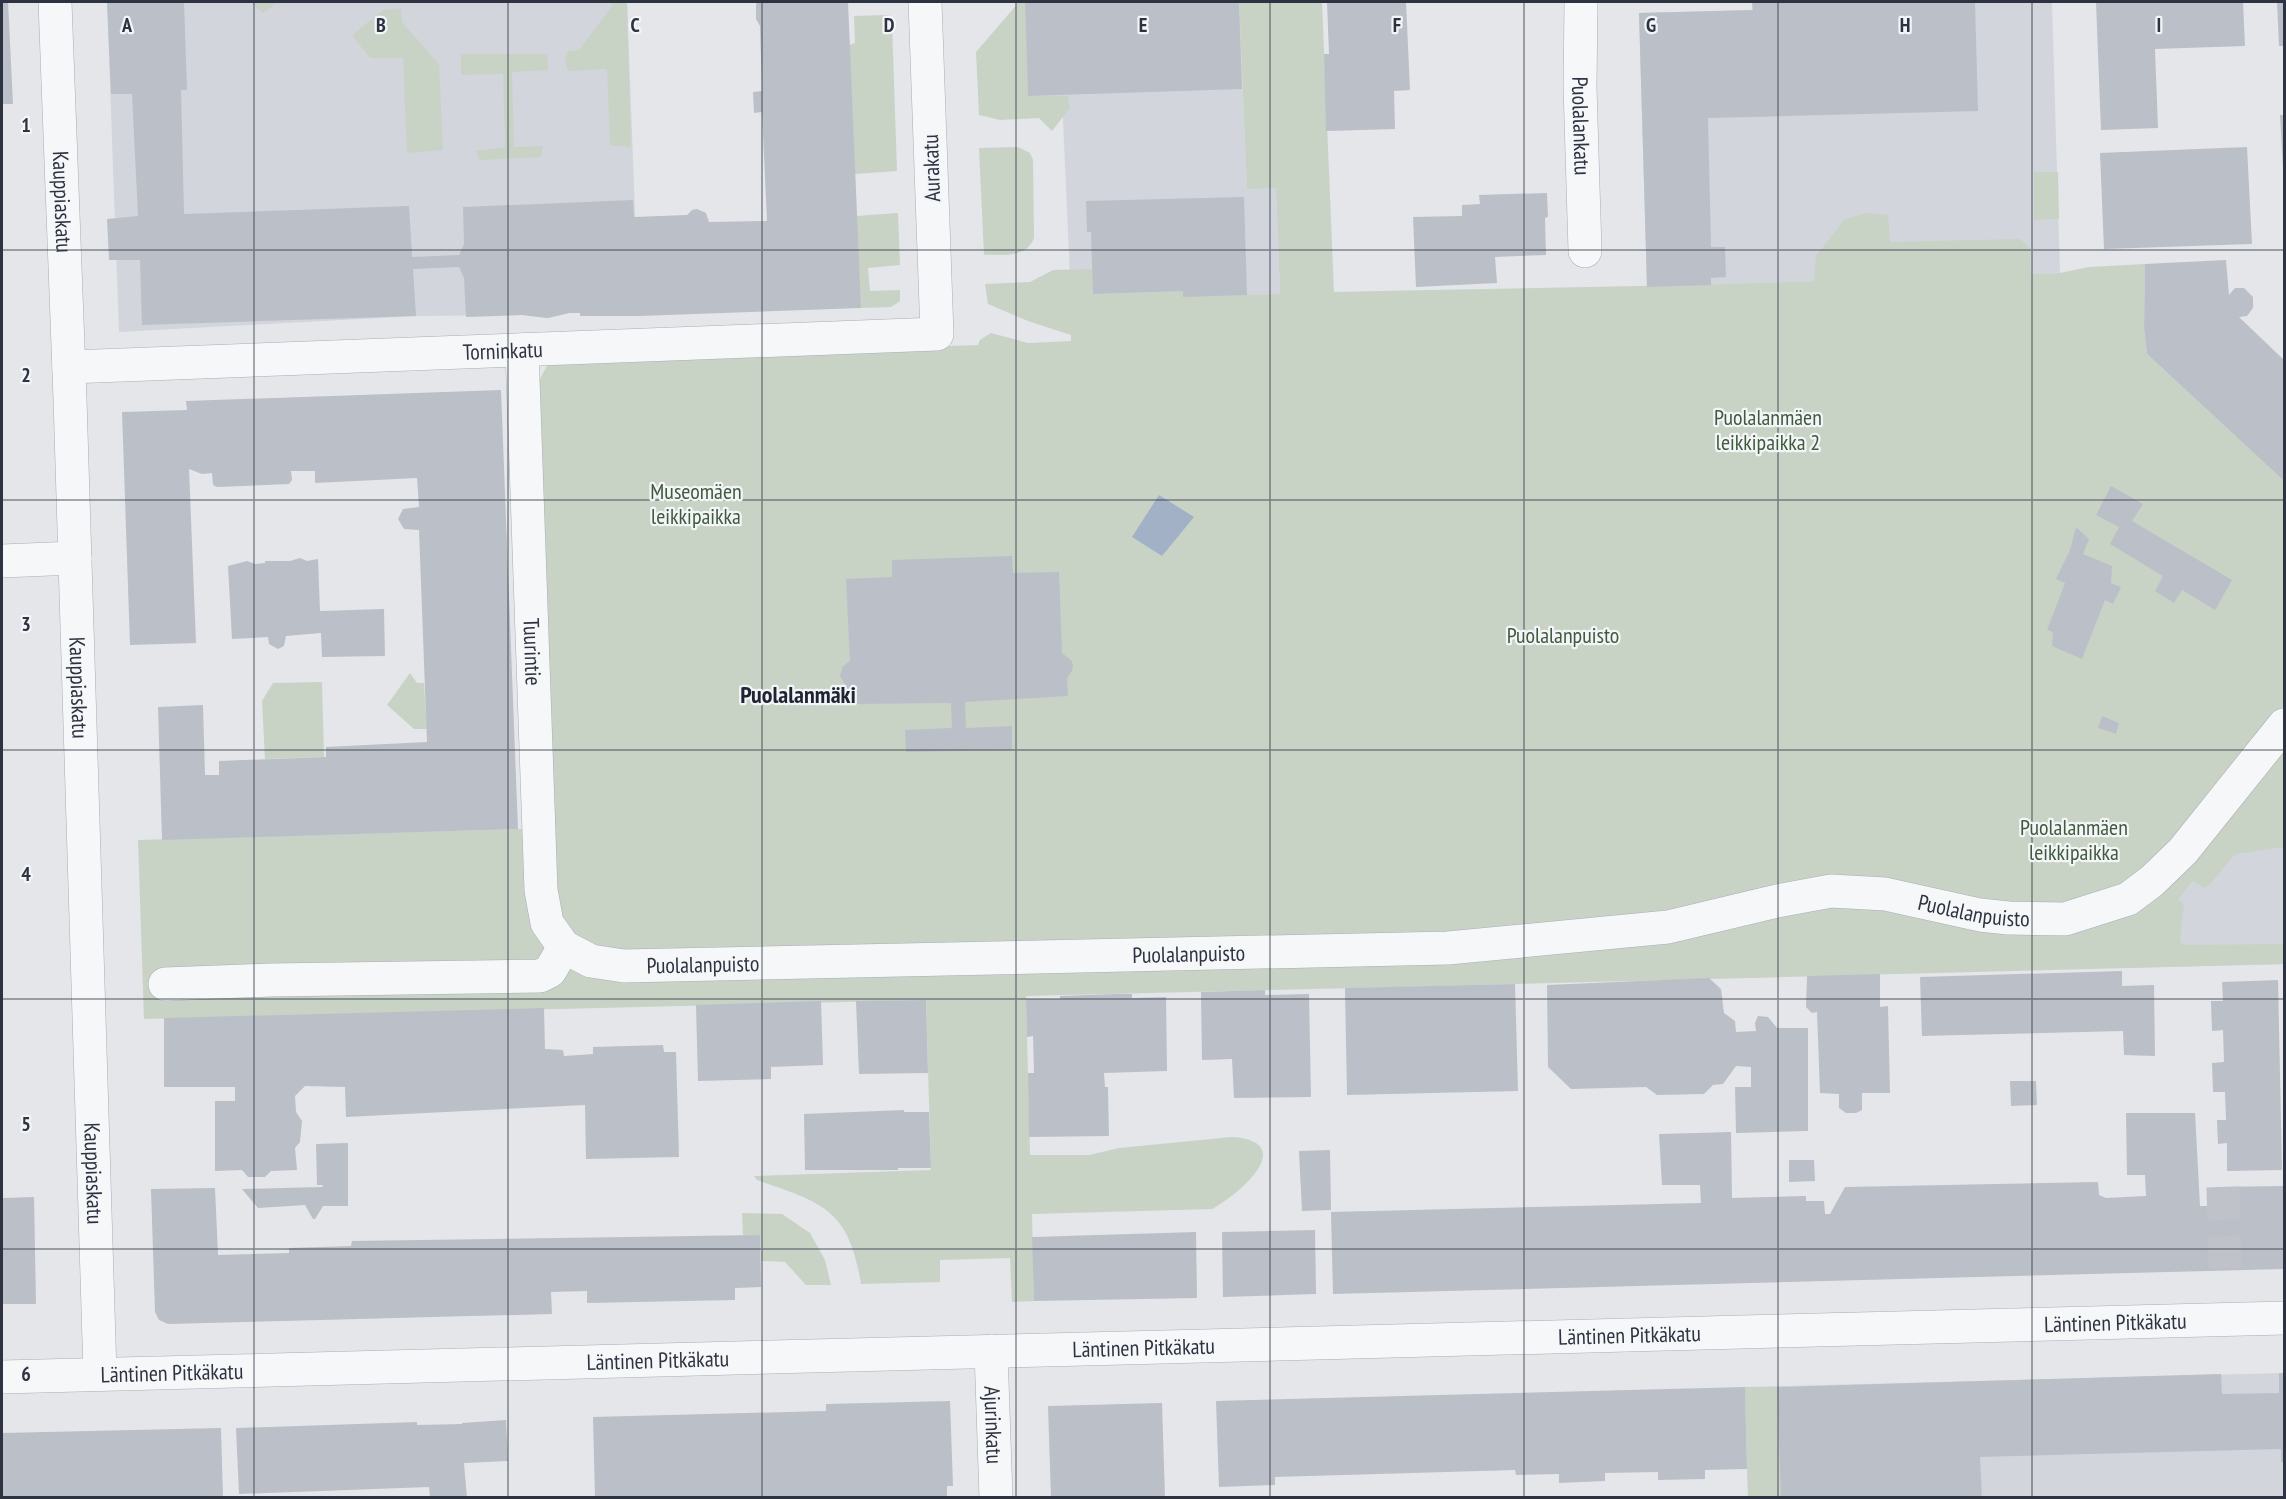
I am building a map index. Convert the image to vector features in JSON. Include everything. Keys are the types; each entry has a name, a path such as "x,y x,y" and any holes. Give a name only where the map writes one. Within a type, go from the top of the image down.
{"street":[{"name":"Kauppiaskatu","path":"55,2 69,367 100,1374"},
{"name":"Aurakatu","path":"925,2 937,334"},
{"name":"Puolalankatu","path":"1581,2 1580,87 1585,251"},
{"name":"Torninkatu","path":"69,367 937,334"},
{"name":"Tuurintie","path":"522,350 541,890 546,923 564,947"},
{"path":"2,561 75,558"},
{"name":"Puolalanpuisto","path":"564,947 591,961 624,966 1268,954 1448,948 1668,927 1777,901 1831,891 1885,894 1980,915 2065,919 2128,899 2152,881 2183,851 2284,725"},
{"path":"165,984 540,976 550,971 564,947"},
{"name":"Läntinen Pitkäkatu","path":"2,1377 2284,1318"},
{"name":"Ajurinkatu","path":"991,1351 996,1497"}],"shaded area":[{"path":"107,2 627,2 639,316 580,316 580,313 569,313 548,318 522,315 416,316 119,332"},
{"path":"1015,2 1239,2 1247,188 1276,188 1280,294 1071,300 1062,97 1021,98"},
{"path":"1752,2 2052,2 2060,273 1647,287 1639,13 1752,10"},
{"path":"2284,769 2284,964 2123,968 2185,891"},
{"path":"2284,1373 2284,1497 1748,1497 1745,1387"}],"green space":[{"path":"250,2 278,2 263,13"},
{"path":"611,2 627,2 631,147 610,145 607,69 568,71 565,60 568,51 579,50 612,6"},
{"path":"1019,2 1025,2 1028,96 1068,96 1070,108 1052,131 1039,118 1000,120 979,115 976,52"},
{"name":"Puolalanpuisto","path":"1239,2 1322,2 1334,292 1814,281 1816,256 1844,220 1865,213 1888,215 1890,242 2020,239 2030,248 2031,274 2060,273 2089,267 2145,264 2144,328 2147,354 2284,481 2284,847 2235,854 2211,883 2204,888 2193,881 2178,900 2184,904 2180,940 2183,945 2284,944 2284,964 1026,996 1030,1155 1089,1155 1119,1148 1232,1137 1252,1141 1261,1148 1263,1158 1258,1170 1236,1193 1212,1209 1032,1214 1034,1301 1012,1302 1010,1258 940,1260 940,1282 861,1284 849,1239 829,1212 816,1203 757,1180 754,1176 931,1170 926,1000 144,1019 138,840 552,828 538,382 547,366 555,360 978,345 980,340 991,333 1028,343 1071,341 1071,335 1028,321 988,304 985,284 1030,282 1053,270 1092,269 1093,294 1183,291 1184,296 1280,294 1276,188 1247,189"},
{"path":"401,8 402,22 439,64 443,150 407,153 403,58 370,58 352,35 383,10"},
{"path":"889,15 892,24 897,171 855,174 849,45 855,43 854,16"},
{"path":"461,54 547,54 548,70 512,72 514,147 543,146 541,157 481,160 478,157 476,151 505,147 503,74 461,75"},
{"path":"1018,147 1030,153 1033,160 1034,238 1030,245 1020,252 1006,255 984,255 979,148"},
{"path":"2034,172 2058,172 2059,219 2034,220"},
{"path":"898,213 900,265 868,268 870,291 900,290 900,301 891,307 861,308 856,216"},
{"path":"410,673 417,683 424,683 427,729 414,729 387,705"},
{"path":"322,682 324,757 265,759 262,701 273,683"},
{"path":"742,1213 782,1214 810,1233 825,1260 831,1285 806,1285 785,1262 761,1261 760,1235 743,1235"},
{"path":"1745,1387 1777,1387 1781,1497 1748,1497"}],"water":[{"path":"1159,495 1194,517 1162,556 1132,537"}],"building":[{"path":"2,2 8,2 13,104 2,104"},
{"path":"107,2 184,2 187,90 181,90 184,214 409,206 412,257 459,255 464,244 463,207 633,200 634,217 687,215 697,209 706,213 709,222 767,221 762,112 754,113 753,92 762,91 760,26 756,19 757,2 848,2 861,308 639,316 580,316 580,313 569,313 548,318 522,315 466,317 464,278 459,267 413,269 416,316 142,325 140,260 109,260 107,219 138,216 132,94 111,94"},
{"path":"1025,2 1239,2 1242,89 1028,96"},
{"path":"1327,2 1406,2 1410,90 1394,91 1395,129 1326,131 1324,54 1329,54"},
{"path":"1752,2 1975,2 1978,111 1708,118 1711,247 1725,247 1726,277 1711,278 1711,285 1647,287 1639,13 1753,10"},
{"path":"2096,2 2243,2 2245,46 2155,49 2158,128 2101,130"},
{"path":"2277,2 2284,2 2284,46 2279,46"},
{"path":"2280,115 2284,115 2284,169 2283,169"},
{"path":"2247,147 2252,244 2104,249 2100,153"},
{"path":"1547,193 1546,255 1495,257 1497,283 1416,287 1413,217 1462,216 1462,205 1480,204 1479,195"},
{"path":"1244,197 1247,295 1183,297 1183,291 1093,294 1091,232 1087,232 1086,201"},
{"path":"2226,260 2229,295 2235,288 2244,288 2253,297 2253,308 2247,316 2239,317 2284,360 2284,481 2147,354 2144,328 2145,264"},
{"path":"501,390 518,829 162,840 158,707 203,705 205,775 219,775 219,761 326,757 326,747 427,742 419,530 404,529 398,519 403,509 419,507 417,478 315,483 315,471 291,471 292,480 289,484 217,487 213,485 212,473 202,474 189,469 196,643 130,645 122,412 187,410 186,401"},
{"path":"2111,486 2143,504 2132,521 2232,580 2215,610 2182,590 2174,603 2155,591 2163,576 2110,544 2119,527 2096,515"},
{"path":"2076,527 2089,539 2083,554 2112,566 2111,583 2121,587 2113,604 2105,600 2082,659 2052,646 2053,632 2047,630 2065,583 2056,579 2070,550"},
{"path":"1012,556 1013,573 1059,572 1062,653 1071,660 1073,665 1067,678 1068,696 965,702 966,728 1012,726 1012,750 906,752 905,730 952,728 951,703 847,704 846,686 840,676 843,666 850,661 846,579 892,577 892,560"},
{"path":"300,558 307,561 318,559 320,611 384,609 385,656 322,657 321,633 286,636 284,646 278,649 269,644 268,637 232,639 228,566 247,561 255,564"},
{"path":"2102,716 2119,723 2116,734 2098,728"},
{"path":"2122,971 2122,986 2154,985 2155,1056 2124,1055 2123,1031 1922,1036 1920,977"},
{"path":"1880,974 1880,1007 1888,1006 1890,1093 1862,1093 1862,1110 1856,1113 1846,1113 1839,1108 1839,1094 1820,1093 1817,1012 1812,1013 1806,1007 1807,976"},
{"path":"1709,978 1721,989 1724,1013 1735,1021 1736,1032 1756,1031 1755,1023 1758,1016 1768,1017 1777,1028 1808,1028 1808,1131 1736,1133 1735,1087 1751,1087 1751,1067 1736,1066 1723,1084 1713,1085 1704,1094 1657,1095 1646,1087 1571,1089 1548,1067 1547,985"},
{"path":"2278,980 2282,1170 2227,1171 2227,1143 2218,1144 2217,1120 2226,1120 2225,1092 2213,1092 2212,1063 2224,1062 2223,1030 2212,1031 2211,1001 2223,1001 2222,982"},
{"path":"1515,984 1518,1091 1347,1095 1345,988"},
{"path":"1265,990 1265,995 1309,994 1311,1097 1234,1098 1232,1059 1202,1060 1201,992"},
{"path":"1132,994 1132,998 1166,997 1167,1071 1104,1073 1105,1087 1108,1087 1109,1136 1029,1137 1028,1073 1034,1073 1033,1036 1027,1037 1026,999"},
{"path":"926,1000 928,1073 859,1074 856,1001"},
{"path":"821,1001 823,1065 771,1067 771,1079 698,1081 696,1005"},
{"path":"544,1008 545,1049 563,1050 564,1056 593,1054 593,1047 663,1045 664,1052 676,1052 679,1157 586,1159 585,1105 346,1117 345,1087 305,1086 295,1096 296,1112 302,1121 300,1142 295,1148 297,1170 271,1171 265,1177 248,1177 242,1170 215,1171 215,1101 235,1101 235,1087 164,1087 164,1018"},
{"path":"2010,1081 2036,1081 2037,1105 2011,1106"},
{"path":"904,1110 904,1112 929,1112 931,1168 805,1170 804,1114"},
{"path":"2126,1113 2195,1113 2200,1206 2215,1206 2215,1187 2284,1186 2284,1269 1333,1294 1331,1212 1701,1203 1700,1185 1662,1185 1659,1134 1731,1132 1732,1198 1806,1196 1806,1201 1824,1201 1825,1214 1830,1214 1845,1187 2098,1182 2099,1195 2106,1198 2146,1196 2145,1175 2127,1175"},
{"path":"348,1143 348,1206 323,1206 313,1219 305,1205 258,1208 242,1189 322,1187 323,1185 317,1185 316,1144"},
{"path":"1330,1150 1331,1210 1302,1211 1299,1151"},
{"path":"1789,1160 1814,1160 1815,1181 1789,1182"},
{"path":"215,1188 218,1255 289,1253 289,1248 351,1246 352,1241 760,1235 761,1287 735,1288 735,1300 587,1303 587,1291 551,1292 552,1314 168,1324 159,1320 155,1312 151,1189"},
{"path":"34,1197 36,1304 2,1304 2,1198"},
{"path":"1315,1230 1316,1294 1223,1297 1222,1232"},
{"path":"1196,1232 1197,1298 1034,1301 1032,1237"},
{"path":"2279,1373 2284,1373 2284,1462 2281,1462 2281,1449 1980,1457 1982,1498 1781,1498 1777,1387 2221,1374 2222,1394 2279,1393"},
{"path":"1745,1387 1747,1469 1705,1470 1705,1479 1658,1480 1658,1472 1605,1473 1605,1481 1559,1483 1559,1474 1516,1475 1515,1470 1275,1477 1275,1485 1219,1487 1216,1401"},
{"path":"950,1401 953,1486 947,1486 947,1498 595,1498 593,1417 826,1411 826,1404"},
{"path":"1162,1403 1165,1498 1051,1498 1048,1406"},
{"path":"506,1420 508,1461 464,1463 467,1498 430,1498 429,1487 239,1494 236,1428 417,1422 417,1425 462,1424"},
{"path":"221,1428 223,1498 2,1498 2,1433"}],"tunnel":[{"path":"2223,1187 2225,1271"}],"district":[{"name":"Puolalanmäki","path":"798,695"}],"park label":[{"name":"Puolalanmäen leikkipaikka 2","path":"1768,430"},
{"name":"Museomäen leikkipaikka","path":"696,504"},
{"name":"Puolalanmäen leikkipaikka","path":"2074,840"}]}
